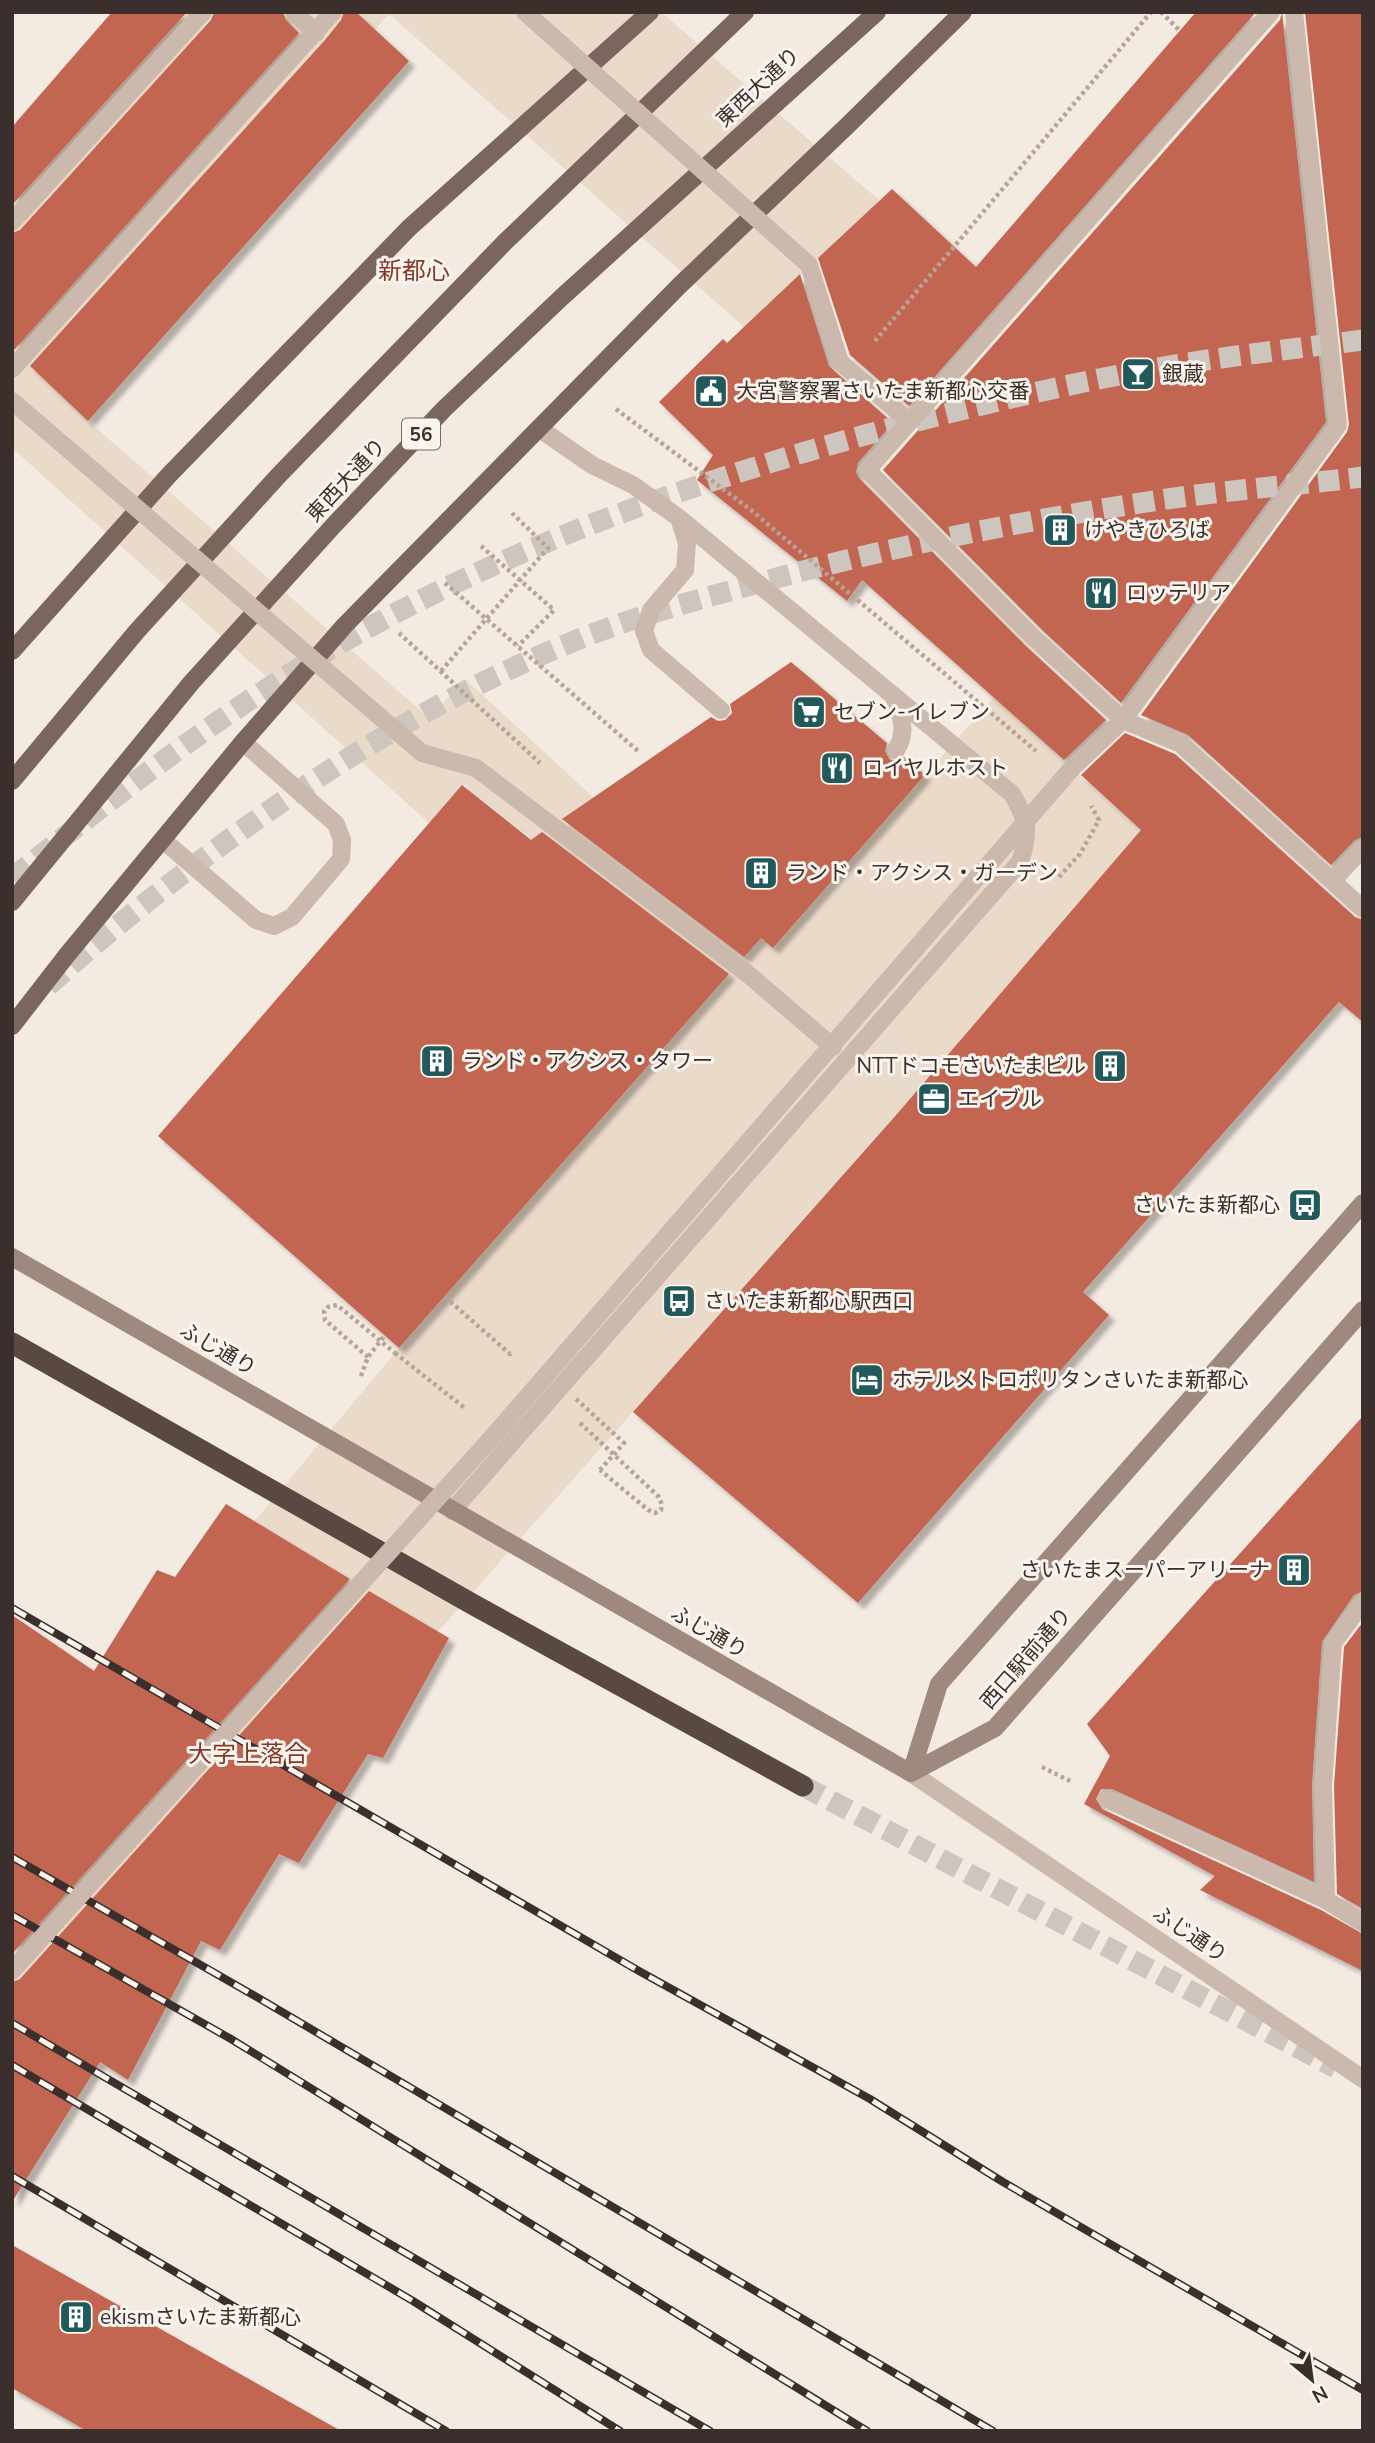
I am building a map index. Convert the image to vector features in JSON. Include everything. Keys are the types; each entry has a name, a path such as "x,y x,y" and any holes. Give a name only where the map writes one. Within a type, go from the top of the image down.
{"highway":[{"path":"12,1343 474,1605 803,1786"}],"main road":[{"path":"12,651 169,475 409,228 650,12"},
{"path":"12,782 137,631 298,456 505,242 745,12"},
{"name":"東西大通り","path":"12,902 191,683 334,525 444,409 818,62 877,12"},
{"path":"12,1026 67,955 243,742 345,625 679,286 963,12"},
{"path":"911,1773 939,1684 1363,1203"},
{"name":"ふじ通り","path":"12,1257 911,1773"},
{"name":"西口駅前通り","path":"911,1773 995,1728 1363,1310"}],"street":[{"path":"12,222 203,12"},
{"path":"294,12 316,33"},
{"path":"12,369 316,33 332,12"},
{"path":"525,12 809,265 841,362 910,422"},
{"path":"1271,12 867,470 1034,638 1123,720 1181,744 1363,909"},
{"path":"12,1971 496,1433 1073,767 1123,720 1338,425 1294,12"},
{"path":"12,401 422,753 476,768 750,975 833,1047"},
{"path":"452,1511 1020,862 1027,840 1025,816 1012,794 679,518 633,485 592,465 540,429"},
{"path":"679,518 687,543 685,569 651,610 644,631 651,650 721,710"},
{"path":"891,692 902,716 901,741 896,750"},
{"path":"163,840 256,920 274,926 292,916 341,859 342,840 336,824 243,742"},
{"path":"1332,881 1363,848"},
{"path":"1326,1900 1323,1786 1333,1643 1363,1602"},
{"name":"ふじ通り","path":"911,1773 1363,2078"},
{"path":"1107,1799 1326,1900 1363,1923"}],"path":[{"path":"851,370 953,245 1151,12"},
{"path":"1161,12 1180,31"},
{"path":"617,409 751,510 1042,757"},
{"path":"441,671 548,548 512,513"},
{"path":"481,545 554,610 518,646"},
{"path":"445,583 638,751"},
{"path":"398,633 542,765"},
{"path":"1052,885 1080,854 1099,820 1088,801"},
{"path":"368,1357 325,1320 324,1311 328,1307 337,1305 496,1433"},
{"path":"361,1376 368,1357 385,1335"},
{"path":"548,1373 624,1443 616,1452 608,1461 600,1470 648,1510 655,1513 661,1510 659,1497 619,1461 608,1451 573,1416"},
{"path":"583,1406 592,1395"}],"shaded area":[{"path":"174,12 661,12 880,201 744,327 389,14 53,386 88,421 429,718 465,679 593,797 773,948 994,697 1141,831 889,1123 443,1626 12,2046 12,1825 259,1516 399,1348 717,987 464,784 429,823 12,448 12,127"}],"building":[{"path":"112,12 187,12 12,205 12,127"},
{"path":"214,12 283,12 286,20 299,33 13,351 12,233 20,230 211,20"},
{"path":"344,12 356,12 409,61 88,421 30,366 325,40"},
{"path":"1196,12 1256,12 909,406 850,355 818,258 892,189 976,267"},
{"path":"1282,12 1326,422 1121,703 1042,630 883,470 1280,20"},
{"path":"1305,12 1363,12 1363,837 1355,840 1331,865 1188,735 1141,715 1347,432 1349,425"},
{"path":"800,274 829,366 893,423 858,463 856,472 859,478 1026,646 1106,720 1064,760 862,580 847,601 697,480 713,455 659,402 723,339 727,343"},
{"name":"ランド・アクシス・ガーデン","path":"791,662 887,743 885,751 890,760 897,761 904,757 925,775 773,948 761,938 744,957 562,819 711,717 718,721 725,720 732,713 730,704"},
{"path":"1125,733 1175,754 1355,917 1363,920 1363,1022 1339,1002 1083,1292 1109,1315 858,1603 633,1412 897,1114 1141,830 1081,775"},
{"name":"ランド・アクシス・タワー","path":"462,785 531,840 542,832 729,974 399,1348 158,1136"},
{"name":"さいたまスーパーアリーナ","path":"1363,1416 1363,1591 1354,1595 1322,1642 1312,1785 1314,1882 1112,1789 1101,1789 1096,1799 1102,1809 1321,1910 1363,1934 1363,1971 1200,1890 1215,1876 1084,1804 1110,1756 1087,1724"},
{"path":"226,1504 350,1579 12,1954 12,1615 94,1671 157,1570 175,1577"},
{"path":"369,1591 449,1638 383,1758 368,1754 299,1863 279,1854 220,1950 201,1941 128,2080 100,2062 12,2202 12,1982 20,1979"},
{"path":"1363,1622 1363,1909 1337,1894 1334,1786 1344,1647"},
{"name":"ekismさいたま新都心","path":"12,2245 341,2431 87,2431 12,2388"}],"tunnel":[{"path":"12,878 168,758 289,674 401,610 473,575 620,513 772,462 959,410 1131,373 1241,355 1363,340"},
{"path":"48,986 151,898 300,789 432,709 525,662 593,634 657,612 793,574 940,539 1168,499 1363,477"},
{"path":"803,1786 1336,2068"}],"railway":[{"path":"12,1608 639,1971 870,2099 1003,2182 1363,2390"},
{"path":"12,1857 255,1996 993,2431"},
{"path":"12,1915 231,2039 867,2431"},
{"path":"12,2023 710,2431"},
{"path":"12,2065 413,2301 620,2431"},
{"path":"12,2176 446,2431"}],"place":[{"name":"銀蔵","path":"1138,374"},
{"name":"大宮警察署さいたま新都心交番","path":"711,391"},
{"name":"けやきひろば","path":"1060,530"},
{"name":"ロッテリア","path":"1101,593"},
{"name":"セブン-イレブン","path":"809,712"},
{"name":"ロイヤルホスト","path":"837,768"},
{"name":"ランド・アクシス・ガーデン","path":"761,873"},
{"name":"ランド・アクシス・タワー","path":"437,1061"},
{"name":"NTTドコモさいたまビル","path":"1110,1066"},
{"name":"エイブル","path":"934,1099"},
{"name":"さいたま新都心","path":"1305,1205"},
{"name":"さいたま新都心駅西口","path":"679,1301"},
{"name":"ホテルメトロポリタンさいたま新都心","path":"867,1380"},
{"name":"さいたまスーパーアリーナ","path":"1294,1570"},
{"name":"ekismさいたま新都心","path":"76,2317"}],"district":[{"name":"新都心","path":"414,271"},
{"name":"大字上落合","path":"248,1754"}]}
